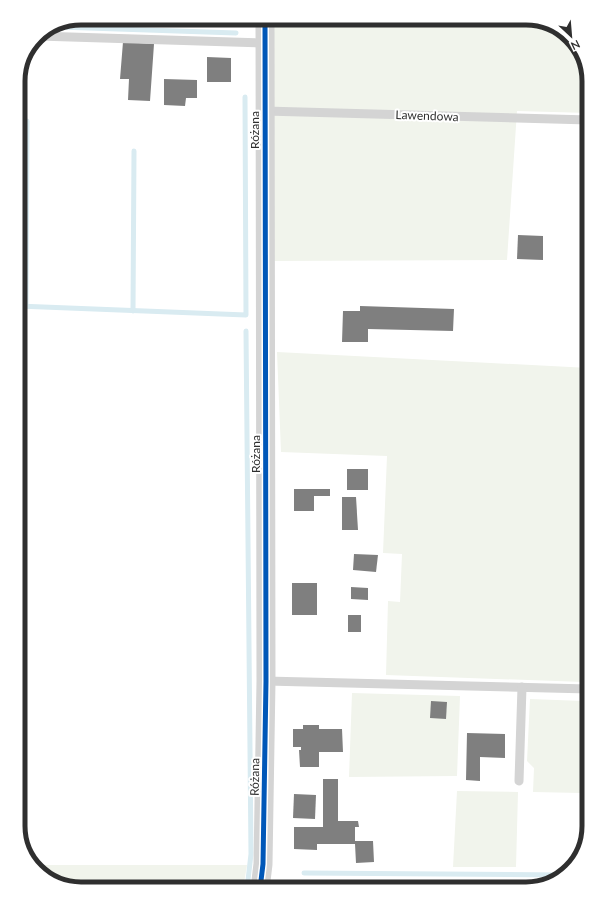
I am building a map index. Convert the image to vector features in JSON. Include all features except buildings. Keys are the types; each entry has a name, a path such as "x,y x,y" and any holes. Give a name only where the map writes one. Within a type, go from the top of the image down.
{"street":[{"name":"Różana","path":"261,882 264,864 266,681 265,25"}],"lane":[{"path":"47,36 265,43"},
{"name":"Lawendowa","path":"265,111 582,120"},
{"path":"266,681 582,689"},
{"path":"519,781 522,687"}],"shaded area":[{"path":"273,25 530,25 551,30 551,56 576,56 582,73 582,113 517,111 507,260 273,261"},
{"path":"277,352 582,368 582,682 386,675 388,601 400,602 402,554 383,553 387,456 281,452"},
{"path":"352,693 460,696 457,776 349,777"},
{"path":"530,699 582,701 581,793 533,792 534,768 527,761"},
{"path":"457,791 518,792 516,867 453,867"},
{"path":"41,865 247,865 244,882 77,882 56,876"}],"waterway":[{"path":"66,27 236,33"},
{"path":"25,306 246,315 245,97"},
{"path":"26,306 27,121"},
{"path":"133,311 134,151"},
{"path":"246,331 251,854 248,882"},
{"path":"304,873 554,875"}],"cycle path":[{"path":"261,882 263,864 266,681 265,25"}]}
